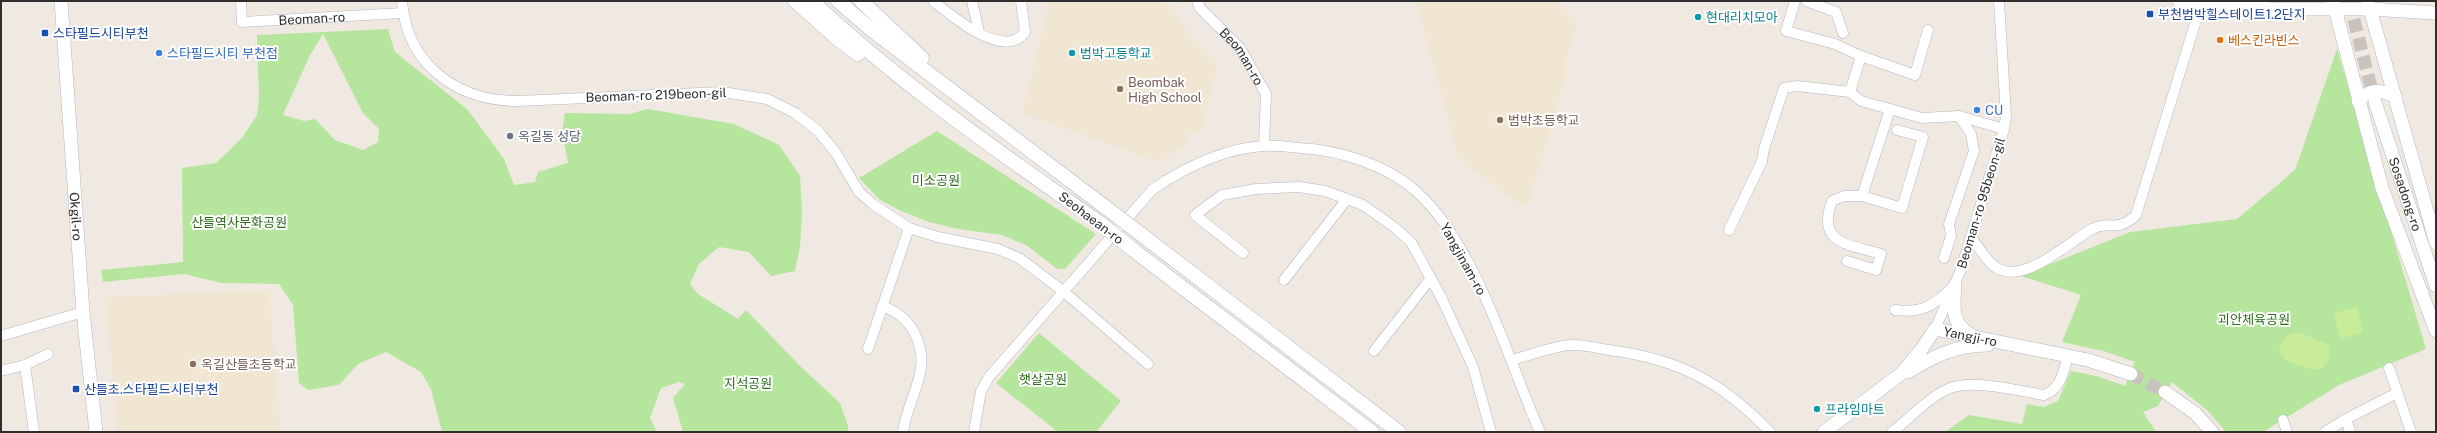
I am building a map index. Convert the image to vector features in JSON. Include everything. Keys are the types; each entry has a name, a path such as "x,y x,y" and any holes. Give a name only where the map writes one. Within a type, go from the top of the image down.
{"main road":[{"path":"795,1 839,40 957,122"},
{"name":"Seohaean-ro","path":"812,1 858,44 957,122 1100,224 1372,432"},
{"name":"Seohaean-ro","path":"838,1 873,31 972,104 1399,432"},
{"path":"861,1 972,104"}],"street":[{"name":"Okgil-ro","path":"61,1 83,312 96,432"},
{"name":"Beoman-ro","path":"241,1 242,22 402,13"},
{"name":"Beoman-ro 219beon-gil","path":"402,1 402,13 410,37 430,68 456,87 485,98 518,101 722,92 758,96 776,103 807,121 825,138 865,199 909,228 938,237 1006,252 1025,262 1063,291 1148,364"},
{"path":"933,1 979,32 995,41 1004,42 1022,37 1026,32 1021,1"},
{"path":"972,1 979,32"},
{"name":"Beoman-ro","path":"1197,1 1200,8 1240,48 1266,94 1264,146"},
{"path":"1795,1 1786,31 1835,44 1861,56 1915,75 1928,30"},
{"path":"1806,1 1836,12 1843,34"},
{"name":"Beoman-ro 95beon-gil","path":"1935,329 1955,285 2004,129 2006,116 1999,1"},
{"path":"2179,1 2272,9 2334,5 2369,5 2436,13"},
{"path":"1971,237 1994,266 2009,272 2032,268 2093,228 2127,225 2132,220 2136,215 2202,2"},
{"path":"2334,5 2382,188 2436,331"},
{"path":"2369,5 2436,243"},
{"path":"1850,92 1861,56"},
{"path":"1729,230 1762,161 1764,149 1784,88 1797,86 1850,92 1861,101 1922,118 1959,116 2004,129"},
{"path":"2358,101 2366,92 2376,90 2395,96"},
{"name":"Sosadong-ro","path":"2375,102 2436,286"},
{"path":"1862,196 1890,109"},
{"path":"1944,258 1951,236 1949,224 1974,150 1971,134 1959,116"},
{"path":"1847,261 1876,270 1881,254 1835,240 1829,231 1826,217 1832,201 1844,196 1862,196 1902,208 1923,137 1897,130"},
{"name":"Yangjinam-ro","path":"974,432 981,391 989,377 1153,189 1179,171 1218,155 1264,146 1314,148 1358,160 1389,173 1419,193 1444,222 1462,251 1480,285 1540,432"},
{"path":"1243,253 1195,215 1222,195 1256,189 1299,187 1325,191 1363,205 1411,242 1431,278 1473,367 1491,432"},
{"path":"1284,280 1347,199"},
{"path":"868,350 909,228"},
{"path":"1374,351 1431,278"},
{"path":"1955,285 1953,306 1955,320 1962,330 1975,337"},
{"name":"Beoman-ro 95beon-gil","path":"1894,310 1919,311 1932,305 1955,285"},
{"path":"882,306 891,310 910,324 923,351 920,374 907,410 903,432"},
{"path":"1,336 83,312"},
{"name":"Yangji-ro","path":"1824,432 1902,373 1921,350 1935,329 2068,356 2110,366 2131,374"},
{"path":"1511,360 1572,345 1633,353 1658,359 1698,376 1736,398 1770,432"},
{"path":"1879,390 1945,351 1973,345 2012,345"},
{"path":"1,371 25,365 48,354"},
{"path":"1892,432 1936,397 1951,388 1969,385 2044,395 2053,392 2059,384 2068,356"},
{"path":"25,365 34,432"},
{"path":"2389,368 2411,432"},
{"path":"2165,392 2195,413 2212,432"},
{"path":"2325,432 2346,419 2397,393"},
{"path":"2346,419 2350,432"},
{"path":"2283,420 2287,432"}],"shaded area":[{"name":"Beombak High School","path":"1049,1 1152,1 1171,5 1195,42 1217,64 1201,134 1189,132 1184,147 1158,162 1022,113"},
{"name":"범박초등학교","path":"1416,1 1555,1 1578,21 1565,60 1565,79 1528,204 1519,204 1459,160"},
{"name":"옥길산들초등학교","path":"269,290 281,432 118,432 105,297"}],"green space":[{"path":"388,29 395,52 468,110 504,159 514,185 535,182 538,172 568,163 562,131 565,113 629,114 648,109 734,124 779,145 800,176 802,212 800,247 795,271 771,276 749,252 719,247 699,264 690,284 698,294 738,319 746,310 801,367 840,403 848,426 848,432 683,432 673,398 685,384 679,382 661,388 650,418 657,432 442,432 431,389 421,372 386,352 358,364 339,385 308,390 299,383 293,305 279,284 221,283 184,274 103,282 101,270 183,262 182,168 216,163 242,138 257,115 259,96 257,35","holes":["323,34 363,113 379,129 378,142 363,150 335,140 315,119 304,121 283,115 309,57"]},
{"name":"괴안체육공원","path":"2337,49 2426,349 2339,385 2263,432 2226,432 2208,411 2172,382 2158,406 2143,412 2156,432 1945,432 1969,415 2022,424 2027,404 2044,407 2058,401 2071,371 2097,376 2125,386 2135,362 2103,351 2062,342 2081,295 2021,276 2130,232 2237,219 2295,170"},
{"name":"미소공원","path":"937,131 1096,234 1065,269 1057,269 1026,245 1002,235 958,229 929,222 901,211 880,200 859,178"},
{"path":"2357,307 2363,332 2340,339 2334,313"},
{"path":"2298,332 2327,344 2330,352 2328,362 2319,370 2291,362 2284,358 2281,354 2279,349 2282,341 2289,335"},
{"name":"햇살공원","path":"1039,333 1121,401 1096,432 1058,432 996,383"}],"tunnel":[{"path":"2349,1 2375,102"},
{"path":"2131,374 2165,392"}],"place":[{"name":"부천범박힐스테이트1.2단지","path":"2150,14"},
{"name":"현대리치모아","path":"1698,17"},
{"name":"스타필드시티부천","path":"45,33"},
{"name":"베스킨라빈스","path":"2220,40"},
{"name":"스타필드시티 부천점","path":"159,53"},
{"name":"범박고등학교","path":"1072,53"},
{"name":"Beombak High School","path":"1120,89"},
{"name":"CU","path":"1977,110"},
{"name":"범박초등학교","path":"1500,120"},
{"name":"옥길동 성당","path":"510,136"},
{"name":"옥길산들초등학교","path":"193,364"},
{"name":"산들초.스타필드시티부천","path":"76,389"},
{"name":"프라임마트","path":"1817,409"}],"park label":[{"name":"산들역사문화공원","path":"239,222"},
{"name":"지석공원","path":"748,383"}]}
